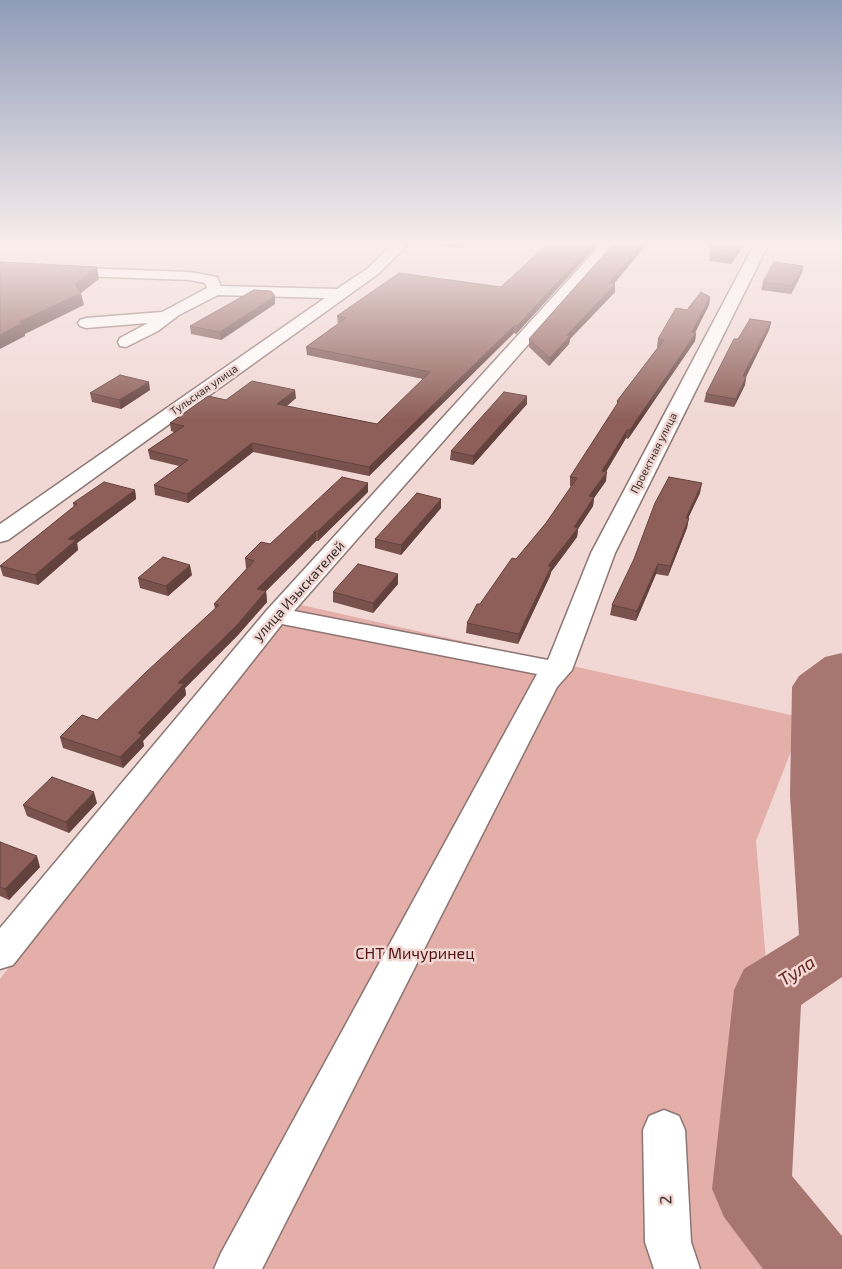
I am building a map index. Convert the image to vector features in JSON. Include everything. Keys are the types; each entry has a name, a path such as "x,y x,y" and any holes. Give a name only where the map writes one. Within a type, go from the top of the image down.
{"street":[{"path":"126,342 196,300"},
{"name":"Тульская улица","path":"0,535 331,300"},
{"name":"улица Изыскателей","path":"0,954 276,615 559,300"},
{"name":"Проектная улица","path":"558,670 603,553 733,300"},
{"path":"86,323 167,316"},
{"path":"276,615 558,670"},
{"path":"237,1269 545,682 558,670"},
{"name":"2","path":"664,1130 668,1242 677,1269"}],"green space":[{"name":"СНТ Мичуринец","path":"288,602 804,718 756,841 788,1227 812,1269 0,1269 0,979 276,615"}],"building":[{"path":"0,300 66,300 19,322 22,323 0,335"},
{"path":"236,300 269,300 220,332 190,326"},
{"path":"360,300 541,300 517,326 515,325 369,467 252,443 187,494 154,485 188,460 148,450 184,426 170,423 208,396 226,400 252,381 295,390 277,404 377,424 430,372 306,347 346,318 337,316"},
{"path":"563,300 600,300 567,335 570,336 550,358 529,339"},
{"path":"695,300 708,300 692,332 696,333 630,430 627,430 602,471 607,472 589,496 594,497 574,527 578,528 548,566 551,567 519,634 467,623 477,604 480,604 512,558 516,559 546,523 577,478 570,477 619,401 617,401 664,340 658,339 676,308 687,310"},
{"path":"750,319 771,322 743,376 746,377 736,399 706,394 734,339 738,339"},
{"path":"120,375 149,382 119,400 90,393"},
{"path":"504,392 527,396 473,456 451,451"},
{"path":"342,477 368,483 257,589 266,591 237,625 178,683 184,684 138,733 142,735 120,757 60,737 82,715 97,720 219,605 214,604 254,561 245,558 261,542 270,544"},
{"path":"669,477 702,483 686,518 689,518 670,566 658,564 637,611 612,605 634,559 655,503"},
{"path":"104,482 135,490 68,539 76,540 35,575 0,566 77,504 73,503"},
{"path":"417,493 441,499 401,545 375,539"},
{"path":"163,557 190,565 166,586 138,578"},
{"path":"358,564 398,574 373,603 333,592"},
{"path":"52,777 94,792 66,822 23,805"},
{"path":"0,842 37,856 5,889 0,887"}],"waterway":[{"name":"Тула","path":"815,1269 752,1189 768,990 833,948 818,796 817,687 842,668"}]}
